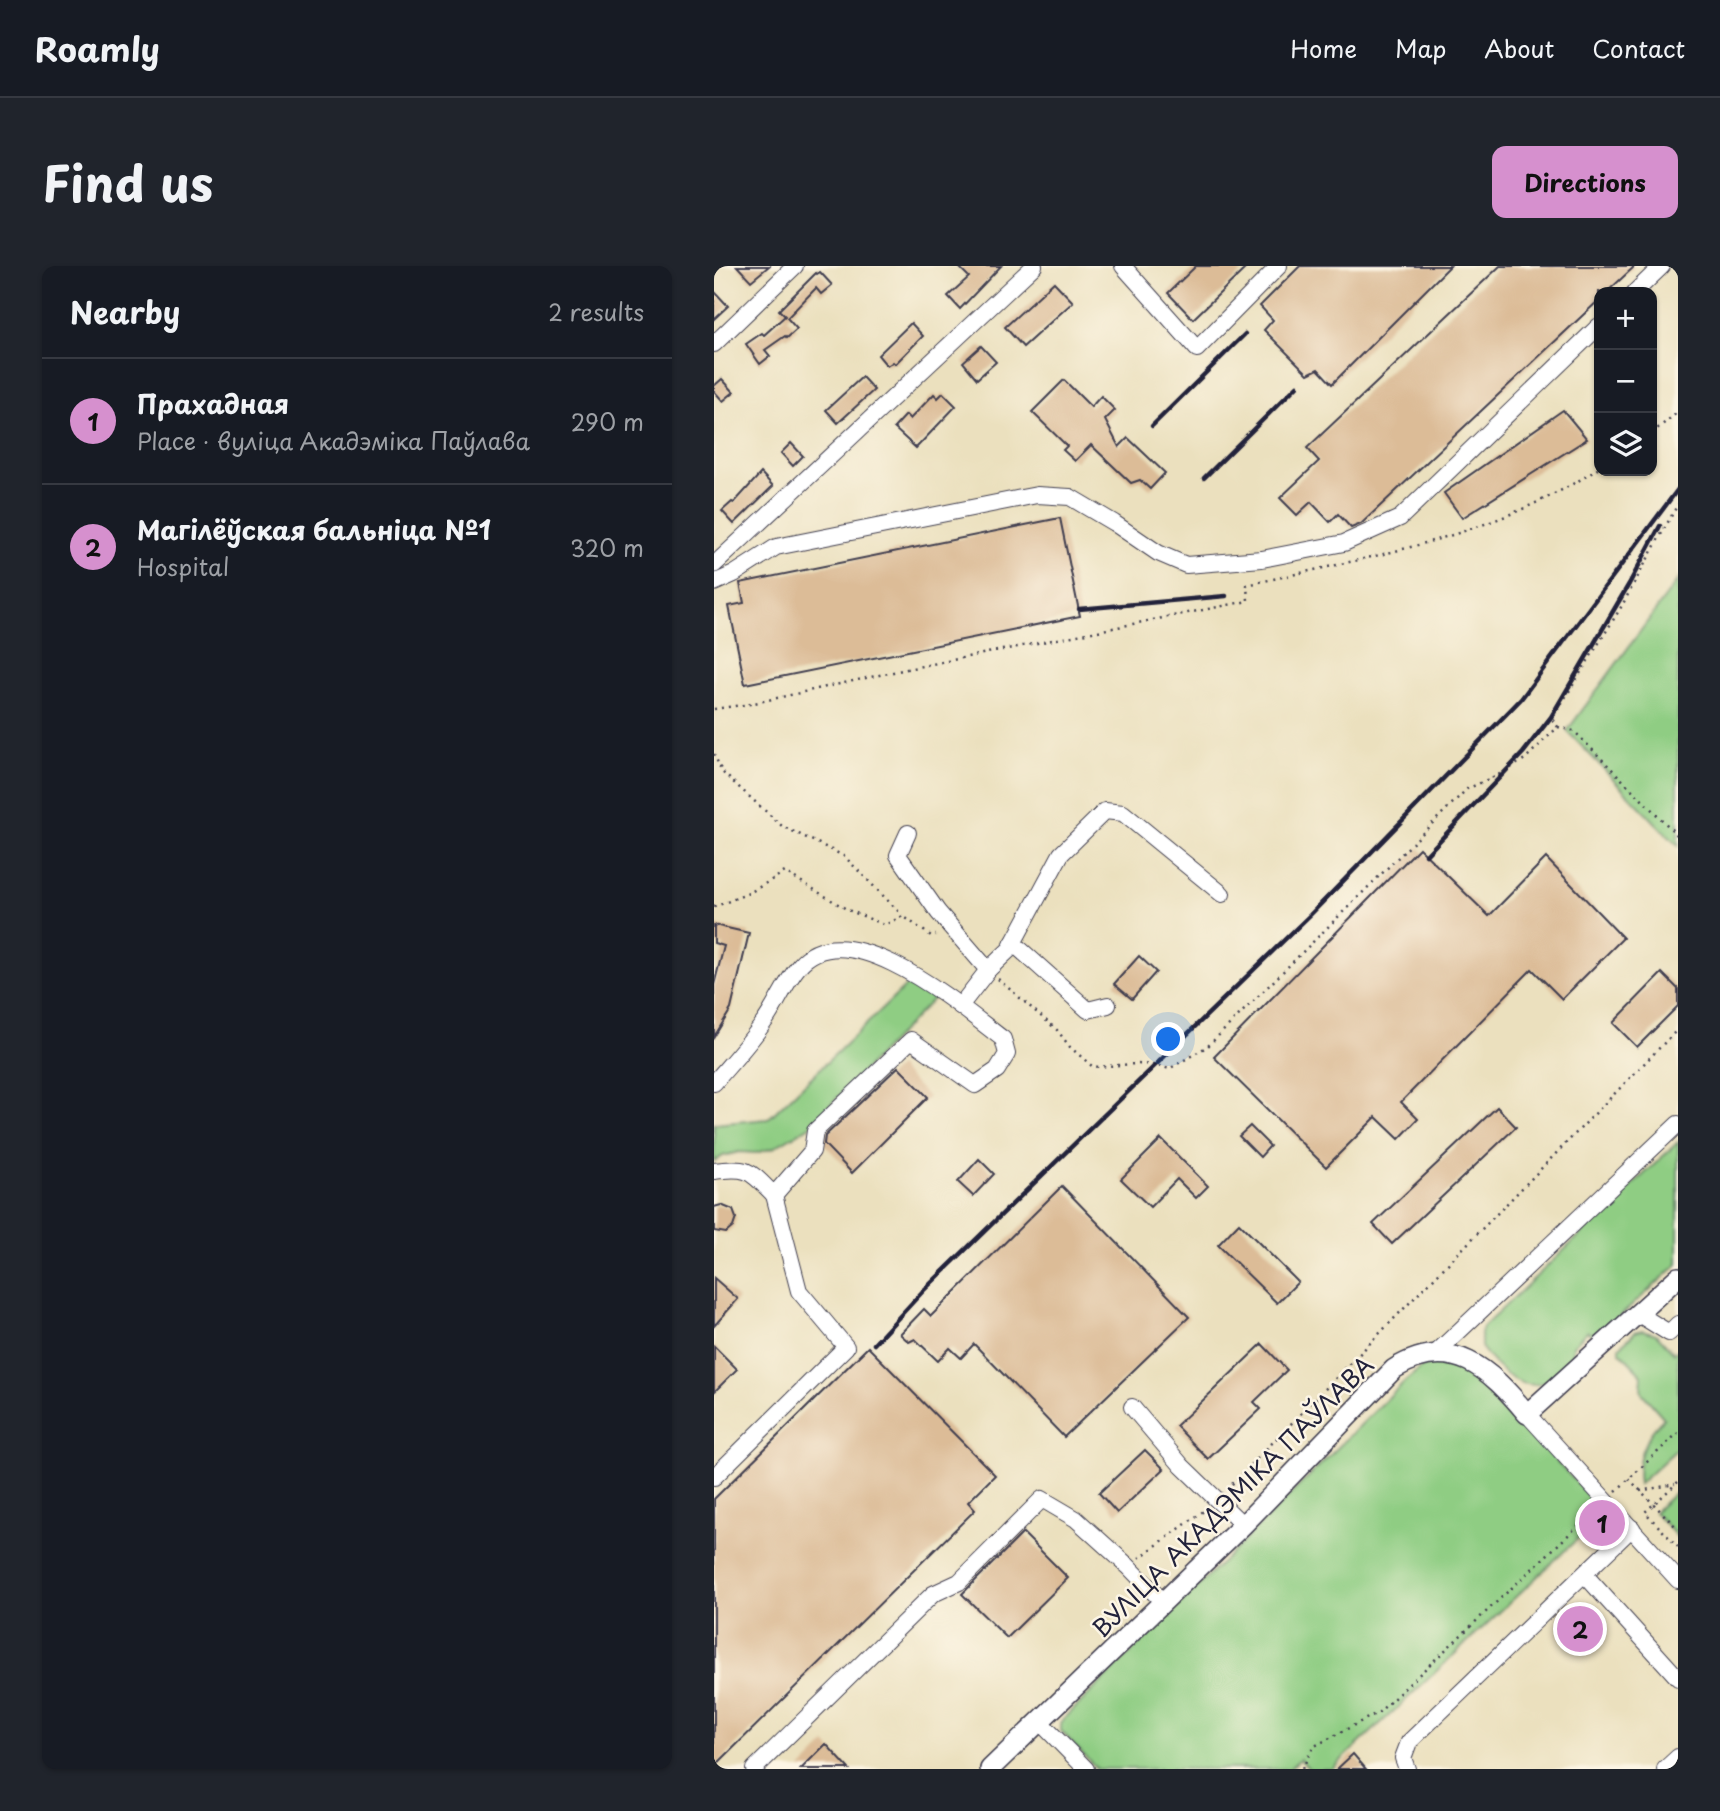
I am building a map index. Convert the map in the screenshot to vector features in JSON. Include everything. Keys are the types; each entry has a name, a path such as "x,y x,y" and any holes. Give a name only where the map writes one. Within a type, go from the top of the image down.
{"main road":[{"path":"1436,1353 1466,1359 1505,1387 1527,1414 1678,1277"},
{"name":"ВУЛІЦА АКАДЭМІКА ПАЎЛАВА","path":"990,1769 1242,1525 1394,1369 1412,1358 1436,1353"}],"street":[{"path":"714,344 795,266"},
{"path":"714,565 1034,266"},
{"path":"1123,266 1197,349 1279,266"},
{"path":"1640,287 1662,266"},
{"path":"714,583 734,574 776,547 1037,495 1070,498 1114,523 1158,553 1186,565 1262,559 1344,543 1400,518 1594,331"},
{"path":"960,1006 1013,943 1061,854 1105,811 1123,813 1223,894"},
{"path":"908,833 898,855 938,912 988,970"},
{"path":"1013,943 1088,1010 1108,1005"},
{"path":"714,1083 762,1025 800,965 818,951 836,949 872,953 921,978 1003,1038 1007,1054 997,1070 975,1085 911,1040 815,1131 812,1151 774,1195"},
{"path":"1436,1353 1678,1124"},
{"path":"714,1171 732,1168 750,1171 774,1195 799,1291 846,1347 714,1477"},
{"path":"1637,1313 1669,1333 1678,1324"},
{"path":"1132,1407 1182,1466 1242,1525"},
{"path":"1527,1414 1678,1580"},
{"path":"754,1769 933,1594 959,1582 1042,1499 1076,1519 1163,1602"},
{"path":"1407,1769 1403,1758 1409,1742 1632,1528"},
{"path":"1585,1575 1678,1678"},
{"path":"1039,1721 1086,1769"},
{"path":"1665,1769 1678,1757"}],"path":[{"path":"1657,429 1678,412"},
{"path":"714,709 750,704 902,670 1248,601 1247,585 1416,546 1497,520 1569,488 1594,471"},
{"path":"1678,505 1620,609 1552,719 1558,727 1574,731 1678,836"},
{"path":"988,970 1093,1067 1135,1063 1169,1069 1208,1046 1467,789 1525,759 1558,727"},
{"path":"714,754 722,772 782,826 844,856 903,916 931,936 956,933"},
{"path":"714,907 749,894 785,872 848,910 885,925 903,916"},
{"path":"1128,1566 1217,1500 1678,1029"},
{"path":"1302,1769 1313,1747 1379,1712 1678,1433"},
{"path":"1629,1479 1678,1529"},
{"path":"1640,1491 1677,1483"},
{"path":"1677,1483 1645,1512 1678,1547"},
{"path":"1669,1537 1678,1540"}],"green space":[{"path":"1678,580 1678,846 1567,731"},
{"path":"916,984 935,997 810,1126 773,1148 756,1153 739,1152 723,1156 714,1162 714,1124 768,1119 906,986"},
{"path":"1678,1142 1678,1264 1596,1338 1587,1331 1573,1346 1573,1357 1549,1380 1529,1384 1510,1377 1481,1347 1483,1327"},
{"path":"1642,1330 1656,1334 1674,1353 1678,1350 1678,1448 1639,1484 1643,1448 1664,1418 1641,1392 1642,1375 1620,1352 1620,1347 1635,1332"},
{"path":"1431,1364 1457,1368 1489,1389 1605,1513 1332,1769 1309,1769 1300,1759 1289,1769 1097,1769 1061,1731 1064,1719 1405,1381 1422,1367"},
{"path":"1678,1490 1678,1538 1654,1512"}],"building":[{"path":"737,266 769,266 751,281"},
{"path":"958,266 1001,266 960,309 948,296 969,277"},
{"path":"1196,266 1248,266 1193,319 1168,293"},
{"path":"1300,266 1450,266 1332,384 1318,369 1308,374 1264,330 1273,320 1260,306"},
{"path":"1500,266 1635,266 1612,287 1594,287 1594,305 1361,524 1351,528 1338,514 1330,522 1311,502 1297,515 1280,498 1319,461 1307,448"},
{"path":"820,272 832,285 821,294 816,288 787,318 797,329 765,350 770,356 760,364 746,344 762,333 764,335 785,316 779,310"},
{"path":"1054,282 1073,302 1023,347 1005,327"},
{"path":"714,291 728,306 714,319"},
{"path":"911,323 923,336 895,364 893,362 887,366 878,355"},
{"path":"981,346 996,362 977,379 963,362"},
{"path":"862,377 874,390 838,423 826,410"},
{"path":"722,379 734,392 723,401 714,391 714,386"},
{"path":"1064,380 1091,407 1101,396 1115,410 1105,420 1119,447 1128,438 1165,473 1150,489 1140,480 1131,483 1091,445 1075,461 1063,450 1067,446 1032,412"},
{"path":"943,393 956,406 916,448 894,428 906,415 910,419 934,394 938,398"},
{"path":"1563,410 1587,439 1462,518 1444,493"},
{"path":"791,443 803,456 793,466 781,453"},
{"path":"761,473 773,486 734,524 722,511 734,503"},
{"path":"1060,518 1080,616 745,684 729,606 744,603 740,583"},
{"path":"1419,848 1489,916 1546,858 1623,938 1562,999 1532,969 1401,1102 1418,1119 1399,1139 1376,1117 1326,1167 1214,1057"},
{"path":"714,925 749,933 731,1009 714,1037 714,985 724,946 714,943"},
{"path":"1139,956 1156,972 1132,999 1114,984"},
{"path":"1662,973 1678,989 1678,1006 1637,1047 1613,1023"},
{"path":"898,1067 928,1097 852,1173 824,1144 825,1136"},
{"path":"1497,1107 1516,1127 1392,1244 1373,1224"},
{"path":"1250,1126 1270,1146 1260,1157 1239,1136"},
{"path":"1161,1139 1208,1186 1196,1198 1177,1179 1150,1207 1121,1179"},
{"path":"979,1159 994,1174 973,1196 958,1182"},
{"path":"1062,1186 1189,1317 1064,1437 974,1344 961,1358 950,1348 938,1361 915,1339 909,1342 900,1334 924,1309 931,1316"},
{"path":"721,1205 733,1210 736,1218 733,1227 726,1233 714,1231 714,1207"},
{"path":"1239,1223 1298,1282 1277,1303 1218,1245"},
{"path":"714,1278 738,1299 714,1326"},
{"path":"1262,1344 1287,1370 1254,1402 1261,1409 1208,1459 1176,1426"},
{"path":"714,1346 737,1369 714,1392"},
{"path":"868,1347 995,1475 968,1502 975,1510 714,1767 714,1499"},
{"path":"1145,1450 1164,1469 1117,1513 1099,1493"},
{"path":"1603,1517 1613,1529 1600,1540 1590,1529"},
{"path":"1023,1533 1068,1578 1007,1638 962,1594"},
{"path":"826,1744 849,1769 801,1769"},
{"path":"1353,1754 1366,1769 1337,1769"}],"railway":[{"path":"1152,426 1245,334"},
{"path":"1204,478 1297,386"},
{"path":"874,1344 923,1291 1310,915 1521,699 1678,489"},
{"path":"1426,855 1523,753 1551,717 1660,526"},
{"path":"1079,609 1226,596"}],"place":[{"name":"Прахадная","path":"1602,1523"},
{"name":"Магілёўская бальніца №1","path":"1580,1629"}]}
